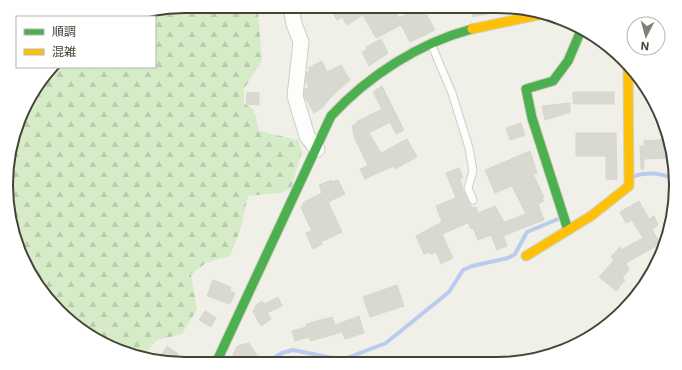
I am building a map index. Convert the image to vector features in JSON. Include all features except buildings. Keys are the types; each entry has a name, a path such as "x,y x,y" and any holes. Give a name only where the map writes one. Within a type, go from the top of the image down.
{"street":[{"path":"292,13 294,24 301,42 295,96 307,136 317,149"},
{"path":"219,357 331,116 346,98 364,82 385,68 432,44 468,30 532,16"},
{"path":"568,230 532,118 526,89 553,81 568,61 579,34"},
{"path":"526,256 591,216 629,186 628,74"}],"lane":[{"path":"432,44 452,93 469,148 473,171 468,188 473,200"}],"green space":[{"path":"174,13 258,13 262,61 244,89 244,103 254,110 259,131 298,140 302,151 291,189 276,193 248,196 240,231 230,256 206,263 191,274 197,309 182,334 157,340 146,353 119,344 99,334 89,328 63,307 42,281 26,251 16,219 14,207 14,163 22,130 36,99 59,68 156,68 156,16 151,16"}],"waterway":[{"path":"634,176 654,174 669,177"},
{"path":"350,357 386,343 449,292 463,270 472,266 508,258 515,254 527,232 558,219"},
{"path":"276,357 282,353 293,350 327,357"}],"traffic: fast":[{"path":"219,357 331,116 361,88 396,63 433,43 472,29"},
{"path":"568,230 532,118 526,89 553,81 568,61 579,34"}],"traffic: slow":[{"path":"472,29 532,16"},
{"path":"526,256 591,216 629,186 628,74"}]}
